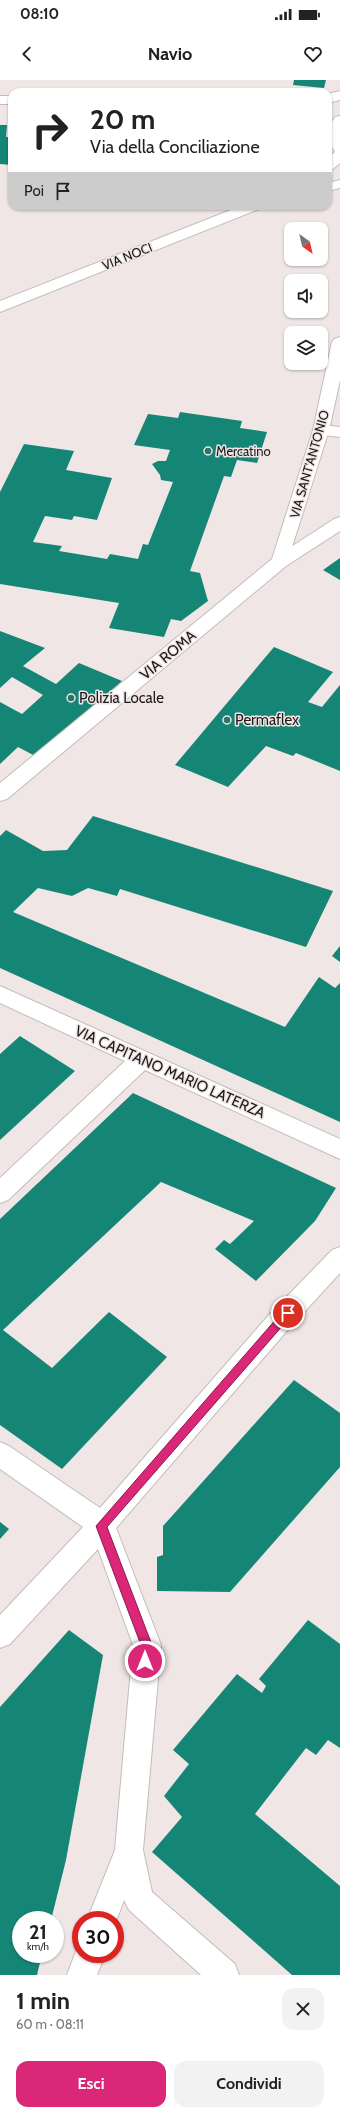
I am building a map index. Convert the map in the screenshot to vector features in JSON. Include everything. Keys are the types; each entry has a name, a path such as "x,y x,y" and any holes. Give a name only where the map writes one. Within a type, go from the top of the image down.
{"street":[{"path":"334,140 332,132 340,120"},
{"path":"332,162 340,155"},
{"name":"VIA NOCI","path":"0,307 244,210"},
{"name":"VIA SANT'ANTONIO","path":"280,562 321,430 340,342"},
{"path":"321,430 340,432"},
{"name":"VIA ROMA","path":"0,794 280,562 340,523"},
{"name":"VIA CAPITANO MARIO LATERZA","path":"0,994 141,1060 340,1149"},
{"path":"0,1193 141,1060"},
{"path":"0,1635 102,1526 277,1324 340,1257"},
{"path":"0,1454 102,1526 147,1645 129,1850 105,1911"},
{"path":"129,1850 139,1900 224,1975"},
{"path":"82,1975 87,1963"}],"building":[{"path":"294,80 326,80 324,88 293,85"},
{"path":"0,125 7,125 6,137 8,137 8,165 0,164"},
{"path":"180,412 242,421 240,428 267,432 257,463 237,460 231,477 224,476 190,571 200,573 208,601 181,621 171,619 164,637 109,628 119,603 0,584 0,492 24,444 74,451 66,470 112,478 97,520 74,516 72,520 45,516 33,542 62,546 59,551 107,559 110,554 138,559 143,544 148,545 173,482 161,480 160,475 152,464 158,461 166,461 170,450 134,445 148,414 178,418"},
{"path":"340,558 340,580 323,570"},
{"name":"Polizia Locale","path":"0,631 45,648 23,666 56,684 79,663 122,681 37,757 18,747 0,764 0,702 22,714 43,695 12,677 0,688"},
{"path":"274,647 333,672 308,702 322,707 340,685 340,771 296,753 293,756 266,746 228,787 175,765"},
{"path":"93,816 333,891 306,947 120,889 117,896 88,888 72,896 38,888 13,912 285,1027 319,977 335,988 340,983 340,1122 0,968 0,836 6,830 43,851 67,850"},
{"path":"340,946 340,962 332,956"},
{"path":"20,1036 75,1071 0,1140 0,1054"},
{"path":"133,1093 336,1188 315,1221 256,1281 215,1249 224,1240 230,1244 254,1221 161,1182 3,1330 52,1368 109,1312 167,1357 62,1469 0,1425 0,1219"},
{"path":"294,1380 340,1413 340,1467 230,1592 157,1591 157,1557 163,1555 163,1526"},
{"path":"0,1522 9,1529 0,1539"},
{"path":"308,1620 340,1644 340,1748 328,1740 316,1755 306,1748 255,1814 340,1886 340,1975 292,1975 152,1852 182,1817 164,1796 189,1764 173,1750 237,1674 262,1693 266,1686 259,1679"},
{"path":"69,1630 103,1655 66,1860 53,1911 12,1911 12,1963 40,1963 37,1975 0,1975 0,1707"}],"place":[{"name":"Mercatino","path":"208,451"},
{"name":"Polizia Locale","path":"71,698"},
{"name":"Permaflex","path":"227,720"}],"route":[{"path":"145,1661 147,1645 102,1526 288,1313"}]}
